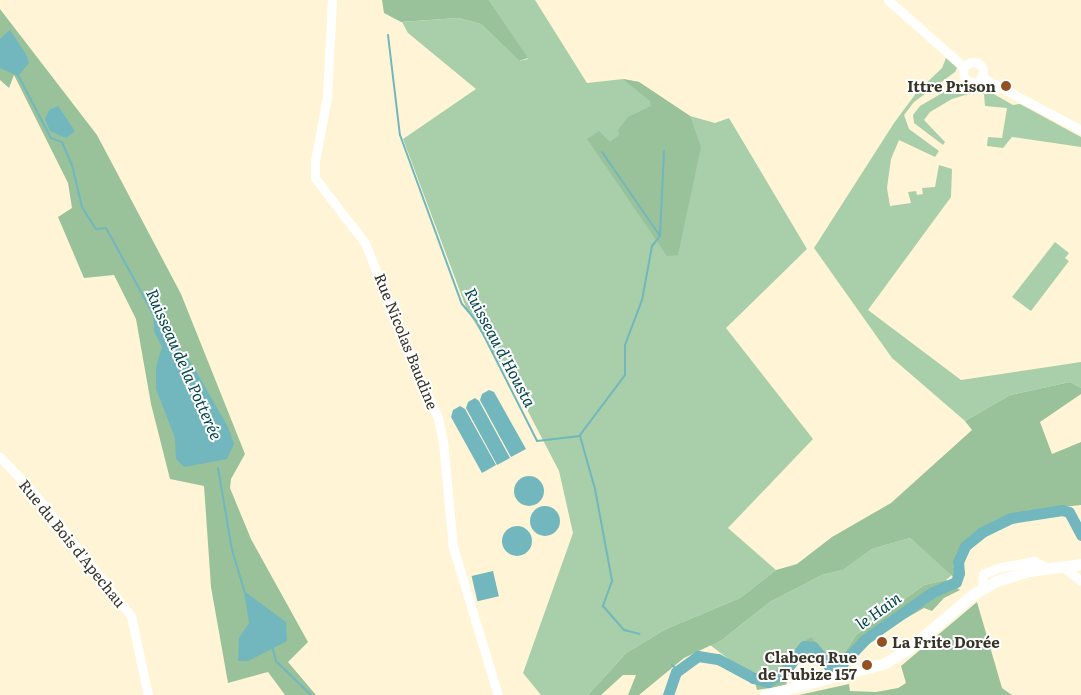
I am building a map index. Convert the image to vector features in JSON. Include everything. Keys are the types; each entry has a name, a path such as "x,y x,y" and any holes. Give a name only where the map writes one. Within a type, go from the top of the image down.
{"main road":[{"path":"765,695 885,663 910,648 982,588 1009,576 1081,564"}],"street":[{"name":"Rue Nicolas Baudine","path":"332,0 328,87 315,178 365,243 405,344 438,418 443,442 453,547 498,695"},
{"path":"888,0 964,67"},
{"path":"976,63 982,71 981,77 975,82 968,81 963,75 964,67 976,63"},
{"path":"981,77 1081,130"},
{"name":"Rue du Bois d'Apechau","path":"0,457 34,492 131,616 148,695"},
{"path":"1062,566 1081,582"}],"green space":[{"path":"382,0 489,0 528,58 519,61 481,24 458,18 401,22 384,13"},
{"path":"489,0 535,0 587,83 623,79 639,82 690,116 715,123 729,118 807,249 726,328 813,439 728,528 776,570 740,598 666,629 626,653 588,695 541,695 523,673 573,533 559,471 519,394 467,310 403,139 476,89 408,33 402,22 458,18 481,24 519,61 528,59"},
{"path":"0,9 97,135 181,294 245,454 231,479 230,488 251,539 308,642 288,662 316,695 285,695 268,672 228,683 211,587 204,486 170,479 151,404 136,319 114,275 84,278 58,217 72,208 68,183 14,75 9,88 0,80"},
{"path":"946,58 957,68 955,72 914,102 904,115 909,129 939,151 935,157 899,140 891,159 887,188 890,206 911,203 908,192 916,191 917,195 923,194 922,188 935,187 939,165 952,169 951,197 868,310 961,380 1081,362 1081,388 1070,382 1010,395 965,421 892,358 814,248 894,123 917,92 942,68"},
{"path":"623,79 639,82 690,116 701,147 678,255 667,256 587,139 599,131 610,142 619,135 618,130 628,117 651,106 650,101"},
{"path":"961,82 978,85 1013,105 1020,104 1081,137 1081,147 1012,137 1003,148 987,146 988,137 1002,138 1007,108 985,106 984,94 975,92 952,99 930,112 924,120 945,142 943,145 914,123 913,115 920,106"},
{"path":"1055,242 1069,253 1065,258 1069,261 1031,311 1012,297"},
{"path":"1070,382 1081,388 1081,394 1040,422 1052,454 1081,442 1081,505 1026,511 966,540 953,565 958,581 910,538 872,549 843,570 822,575 770,602 722,640 684,658 639,695 628,695 636,675 623,675 601,695 588,695 626,653 666,629 740,598 776,570 797,564 832,537 891,503 972,430 965,421 1010,395"},
{"path":"910,538 952,575 946,580 924,585 856,635 845,652 829,656 797,646 780,666 767,676 743,670 710,645 722,640 770,602 822,575 843,570 872,549"},
{"path":"946,580 960,590 944,598 932,611 924,608 870,639 849,663 830,665 804,653 785,675 787,685 757,690 755,682 746,678 743,670 767,676 780,666 797,646 811,637 829,656 845,652 856,635 924,585"},
{"path":"977,602 1002,688 1012,695 799,695 849,684 850,691 876,692 898,688 906,683 901,666"}],"water":[{"path":"10,30 26,54 29,63 18,76 0,68 0,39"},
{"path":"58,106 75,131 66,138 50,131 45,119 49,110"},
{"path":"153,313 192,364 228,427 234,444 227,459 184,467 176,459 175,438 156,389 156,367 162,347 154,331"},
{"path":"489,390 494,392 526,449 511,457 480,400 482,394"},
{"path":"475,398 479,401 510,458 497,465 466,408 468,402"},
{"path":"460,406 465,409 496,465 482,473 451,417 453,410"},
{"path":"529,476 540,480 544,491 540,502 529,506 518,502 514,491 518,480"},
{"path":"545,506 556,510 560,521 556,532 545,536 534,532 530,521 534,510"},
{"path":"517,526 528,530 532,541 528,552 517,556 506,552 502,541 506,530"},
{"path":"493,571 499,596 477,601 472,576"},
{"path":"244,591 286,622 287,641 248,661 238,661 239,638 249,623"}],"waterway":[{"name":"Ruisseau d'Housta","path":"388,35 400,135 462,304 477,322 537,441 580,436 595,489 612,581 603,606 624,630 640,634"},
{"name":"Ruisseau de la Potterée","path":"18,75 51,138 62,142 72,165 82,207 96,229 106,228 153,314"},
{"path":"660,236 664,151"},
{"path":"580,435 625,375 625,345 642,300 652,246 660,236 602,152"},
{"name":"Ruisseau de la Potterée","path":"218,468 232,550 245,593"},
{"name":"le Hain","path":"668,695 676,672 698,656 718,659 753,678 768,682 786,670 804,646 813,647 829,666 841,665 864,640 931,593 956,582 959,573 958,562 965,546 982,532 1011,518 1062,510 1069,512 1081,535"},
{"name":"Ruisseau de la Potterée","path":"272,646 276,661 311,695"},
{"name":"Ruisseau d'Housta","path":"672,665 678,670"}],"place":[{"name":"Ittre Prison","path":"1006,86"},
{"name":"La Frite Dorée","path":"882,642"},
{"name":"Clabecq Rue de Tubize 157","path":"867,665"}]}
